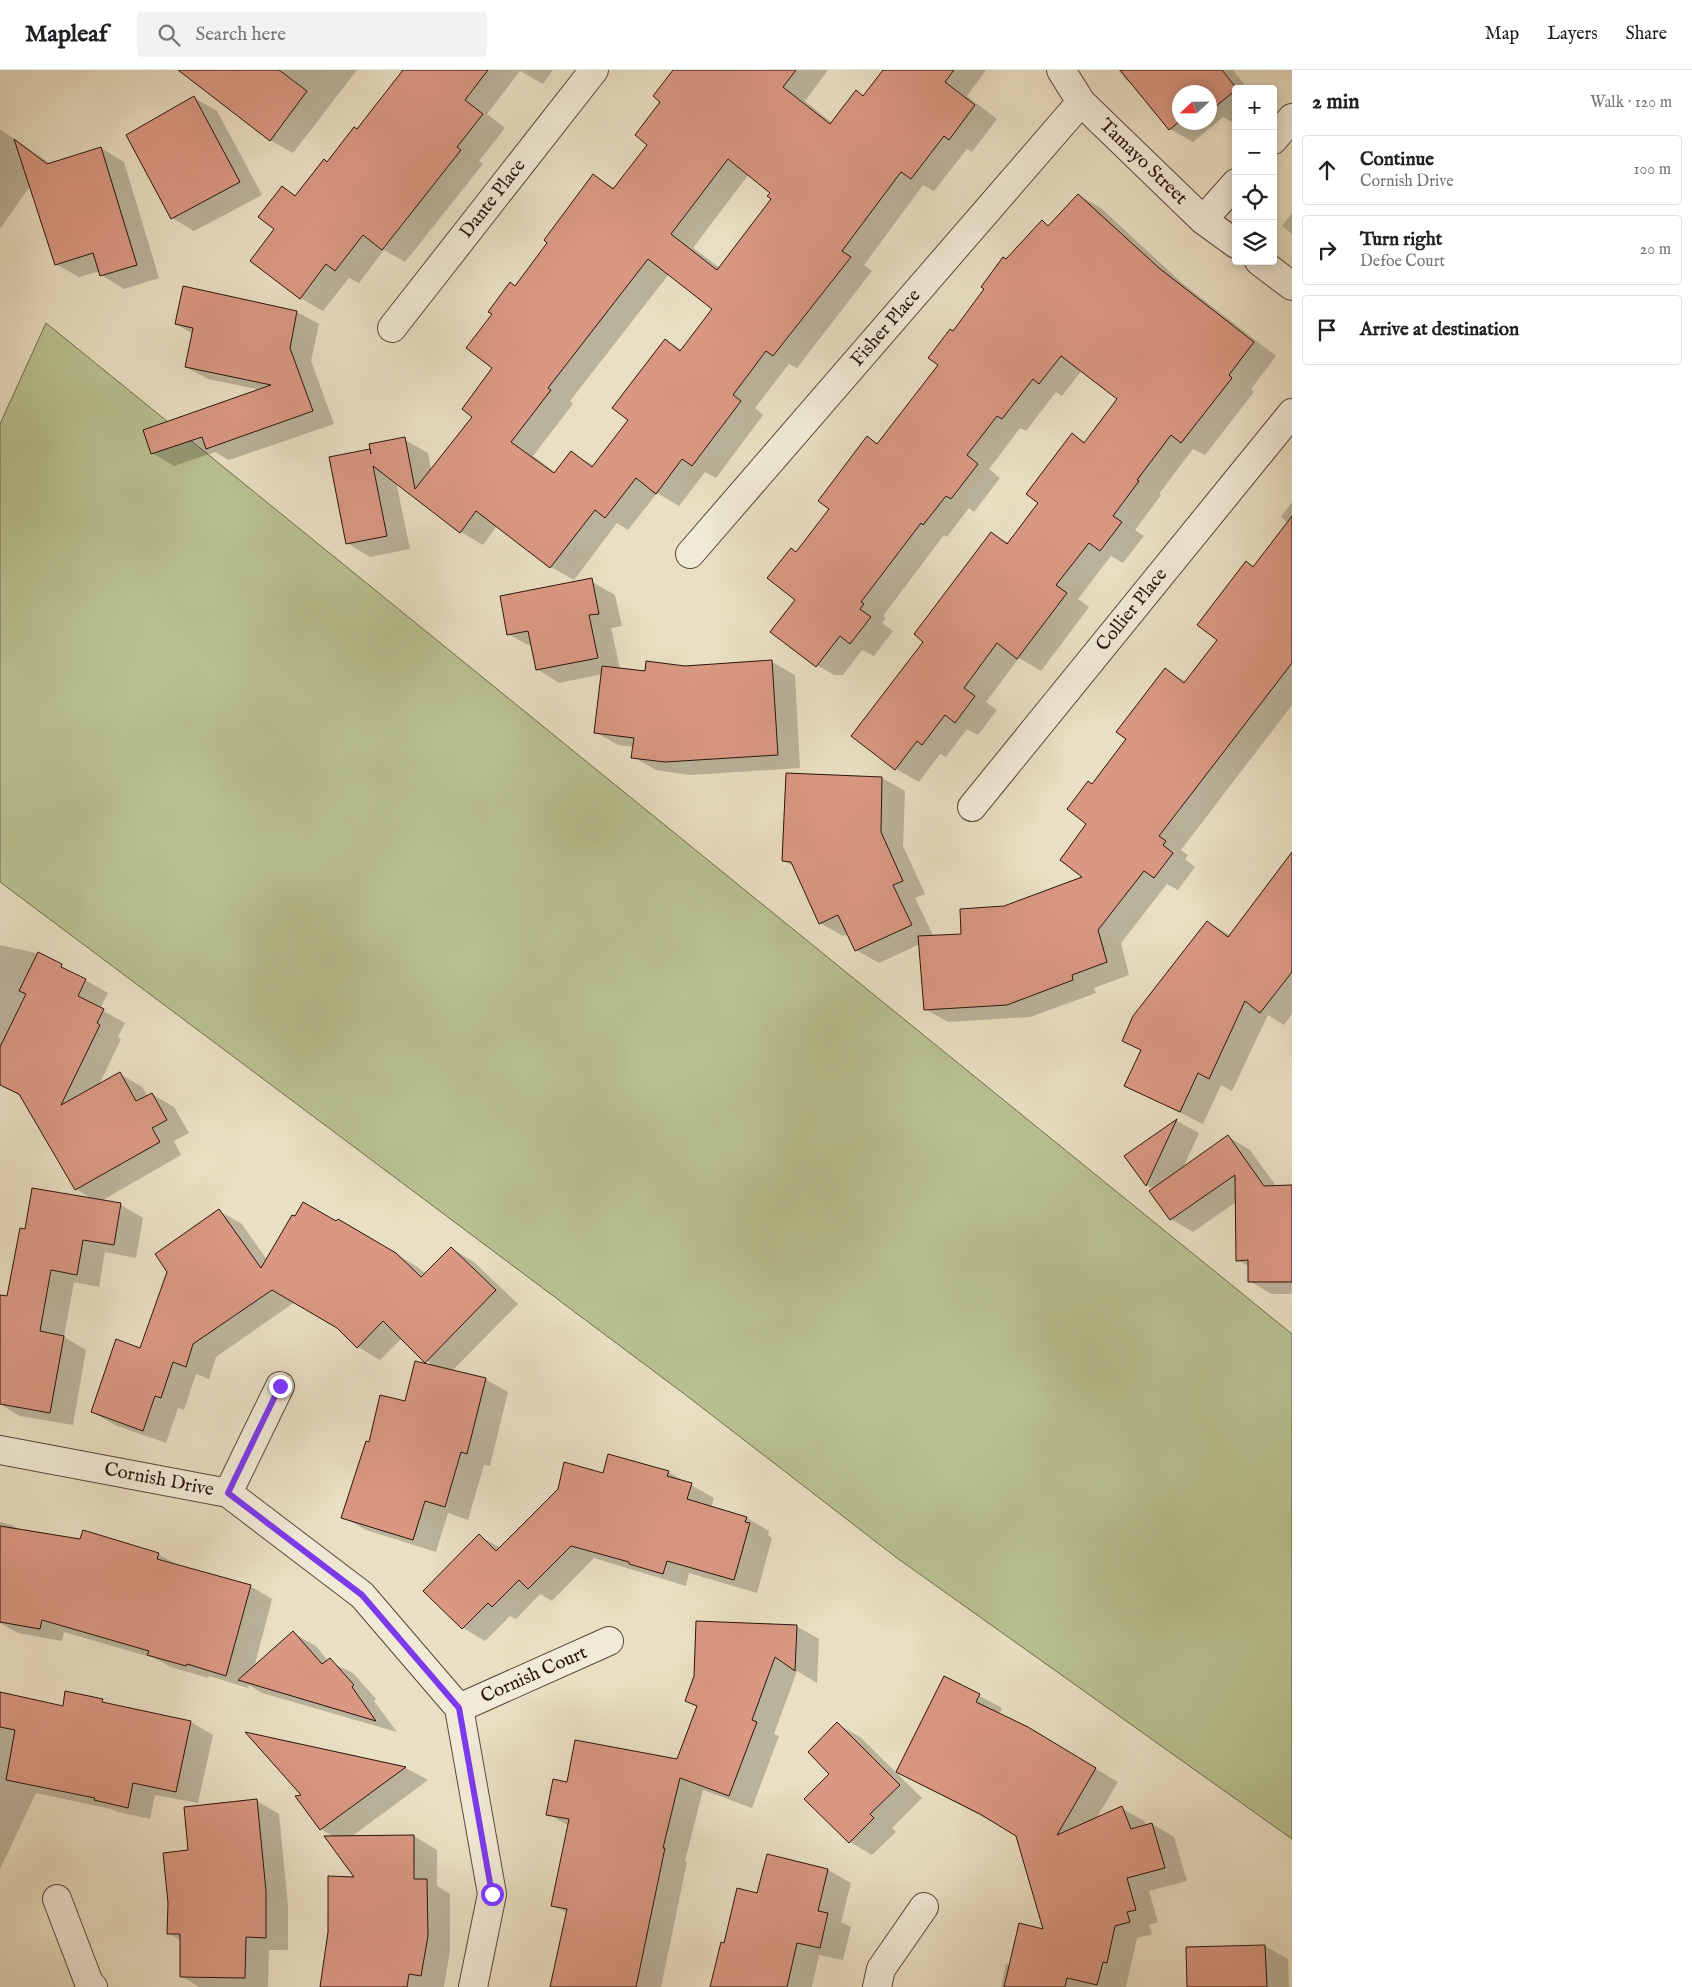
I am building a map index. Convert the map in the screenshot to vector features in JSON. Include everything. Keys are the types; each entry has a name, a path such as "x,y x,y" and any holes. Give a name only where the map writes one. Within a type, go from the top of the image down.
{"street":[{"name":"Dante Place","path":"392,328 594,70"},
{"name":"Tamayo Street","path":"1061,70 1081,102 1203,220 1232,241"},
{"name":"Fisher Place","path":"690,554 1081,102"},
{"path":"1277,135 1292,118"},
{"path":"1203,220 1232,187"},
{"path":"1264,265 1292,286"},
{"name":"Collier Place","path":"972,807 1292,412"},
{"path":"228,1493 280,1386"},
{"name":"Cornish Drive","path":"0,1450 228,1493 362,1595 459,1708"},
{"name":"Cornish Court","path":"459,1708 608,1641"},
{"path":"459,1708 492,1894 472,1987"},
{"path":"57,1899 89,1984 93,1987"},
{"path":"877,1987 881,1969 924,1907"}],"green space":[{"path":"46,323 1292,1334 1292,1839 897,1558 687,1396 0,882 0,424"}],"building":[{"path":"178,70 279,70 307,91 270,141"},
{"path":"403,70 488,70 465,100 483,114 457,147 461,150 382,250 363,235 335,271 326,264 300,299 250,261 274,229 258,217 282,186 295,196 324,159 327,162 354,127 357,129"},
{"path":"673,70 796,70 783,87 830,124 856,90 863,96 883,70 954,70 945,82 975,105 949,140 944,136 911,179 901,172 842,251 851,257 773,356 766,351 733,395 741,401 692,466 682,459 656,494 636,478 605,518 595,510 550,568 476,511 460,533 373,466 387,536 346,544 329,457 370,449 369,444 405,437 415,489 472,417 462,409 492,368 466,348 492,314 488,312 510,282 515,286 547,243 544,240 593,174 613,189 647,145 635,135 660,102 653,96","holes":["728,159 770,193 767,196 771,199 717,270 671,234","648,259 712,309 680,351 665,339 612,408 628,420 592,467 571,451 554,473 511,442 551,390 548,388"]},
{"path":"1120,70 1222,70 1234,85 1232,85 1232,93 1217,105 1217,85 1172,85 1172,128 1169,130"},
{"path":"194,96 240,182 171,219 126,135"},
{"path":"14,139 47,164 101,147 137,265 100,276 93,253 55,265"},
{"path":"1078,194 1159,268 1254,342 1229,375 1232,378 1181,443 1171,435 1137,480 1139,481 1113,516 1122,522 1100,551 1089,543 1056,585 1067,593 1017,659 997,643 964,688 975,696 955,723 945,715 922,745 917,741 895,770 851,736 923,642 914,634 991,532 1007,544 1038,503 1026,494 1072,433 1084,443 1117,399 1061,356 1039,384 1033,379 1002,419 997,416 967,455 978,464 951,499 946,496 923,525 921,523 861,602 864,604 860,609 871,617 850,644 840,636 816,667 770,632 795,600 767,578 791,548 796,552 829,509 818,501 867,436 877,444 938,365 928,358 950,329 953,331 984,289 981,287 1003,257 1006,259 1042,220 1048,226"},
{"path":"183,286 297,311 290,348 313,411 206,449 202,437 151,454 143,430 271,385 185,367 193,328 175,324"},
{"path":"1292,516 1292,663 1159,836 1166,841 1163,845 1173,853 1154,878 1144,871 1098,930 1107,962 1072,975 1073,980 1007,1005 924,1010 918,936 961,934 960,909 1004,906 1082,877 1060,860 1086,824 1067,809 1088,781 1092,784 1126,739 1116,732 1165,668 1184,683 1217,640 1197,625 1246,561 1253,567"},
{"path":"592,578 599,614 589,615 598,658 536,670 528,631 507,635 500,596"},
{"path":"772,660 778,755 665,762 631,758 634,738 594,733 602,666 645,671 646,661 685,666"},
{"path":"786,773 882,777 881,832 903,881 893,885 912,925 855,951 838,915 819,924 791,862 782,861"},
{"path":"1292,852 1292,972 1260,1013 1245,1001 1209,1079 1198,1073 1180,1112 1124,1086 1141,1050 1122,1041 1133,1016 1207,921 1228,937"},
{"path":"38,952 62,964 61,967 86,979 78,996 104,1009 97,1023 100,1025 61,1105 120,1072 136,1101 152,1093 167,1120 152,1128 160,1142 75,1190 19,1094 0,1085 0,1047 26,994 19,991"},
{"path":"1177,1119 1146,1186 1124,1156"},
{"path":"1228,1135 1264,1186 1292,1185 1292,1282 1248,1282 1248,1260 1236,1261 1235,1175 1170,1220 1149,1191"},
{"path":"32,1188 121,1203 114,1245 83,1240 77,1275 51,1270 40,1331 64,1336 50,1413 0,1404 0,1295 7,1296 20,1228 25,1229"},
{"path":"303,1202 336,1221 338,1219 396,1253 421,1277 451,1247 496,1290 425,1363 383,1321 357,1348 337,1328 272,1290 193,1344 186,1367 173,1362 161,1398 155,1396 143,1431 91,1412 116,1339 140,1348 167,1272 155,1254 219,1209 261,1268 292,1215 295,1216"},
{"path":"415,1361 486,1378 467,1454 461,1452 445,1507 425,1501 413,1540 341,1518 366,1441 369,1442 380,1395 405,1401"},
{"path":"608,1454 669,1471 667,1476 692,1483 687,1499 747,1517 745,1522 750,1523 734,1580 667,1561 663,1574 629,1564 629,1562 571,1546 528,1589 519,1580 492,1607 488,1603 462,1629 423,1591 479,1534 496,1551 558,1489 564,1462 603,1473"},
{"path":"0,1526 80,1539 83,1530 159,1553 157,1559 251,1585 226,1676 187,1664 186,1666 147,1655 149,1651 42,1620 40,1629 0,1622"},
{"path":"696,1621 797,1625 795,1671 775,1657 752,1720 757,1722 729,1796 680,1778 663,1848 665,1848 636,1987 550,1987 567,1909 551,1906 569,1819 546,1815 553,1779 567,1782 575,1740 677,1759 697,1706 685,1701 694,1676"},
{"path":"293,1631 322,1664 330,1658 354,1685 352,1687 376,1721 238,1680"},
{"path":"944,1676 980,1694 976,1702 1028,1727 1096,1768 1057,1835 1122,1806 1131,1829 1152,1823 1165,1868 1127,1878 1136,1910 1127,1912 1130,1922 1115,1926 1107,1963 1103,1962 1097,1985 1067,1978 1065,1987 1004,1987 1019,1923 1043,1929 1016,1836 980,1814 896,1772"},
{"path":"65,1691 103,1699 102,1702 191,1721 176,1792 133,1783 128,1808 94,1800 95,1798 6,1780 15,1730 0,1727 0,1692 63,1706"},
{"path":"837,1722 900,1785 870,1814 874,1818 849,1843 804,1799 829,1774 808,1752"},
{"path":"245,1732 406,1767 320,1830 295,1796 301,1795"},
{"path":"257,1799 266,1891 266,1938 246,1937 245,1978 180,1977 180,1934 167,1934 168,1903 163,1853 188,1850 184,1807"},
{"path":"414,1835 414,1879 427,1879 428,1936 421,1976 409,1974 407,1987 320,1987 328,1932 328,1876 354,1877 324,1836"},
{"path":"767,1854 828,1869 818,1911 828,1913 820,1948 797,1943 787,1987 710,1987 721,1942 724,1943 737,1888 757,1893"},
{"path":"1265,1945 1267,1987 1187,1987 1186,1947"}],"route":[{"path":"280,1386 228,1493 362,1595 459,1708 492,1894"}]}
